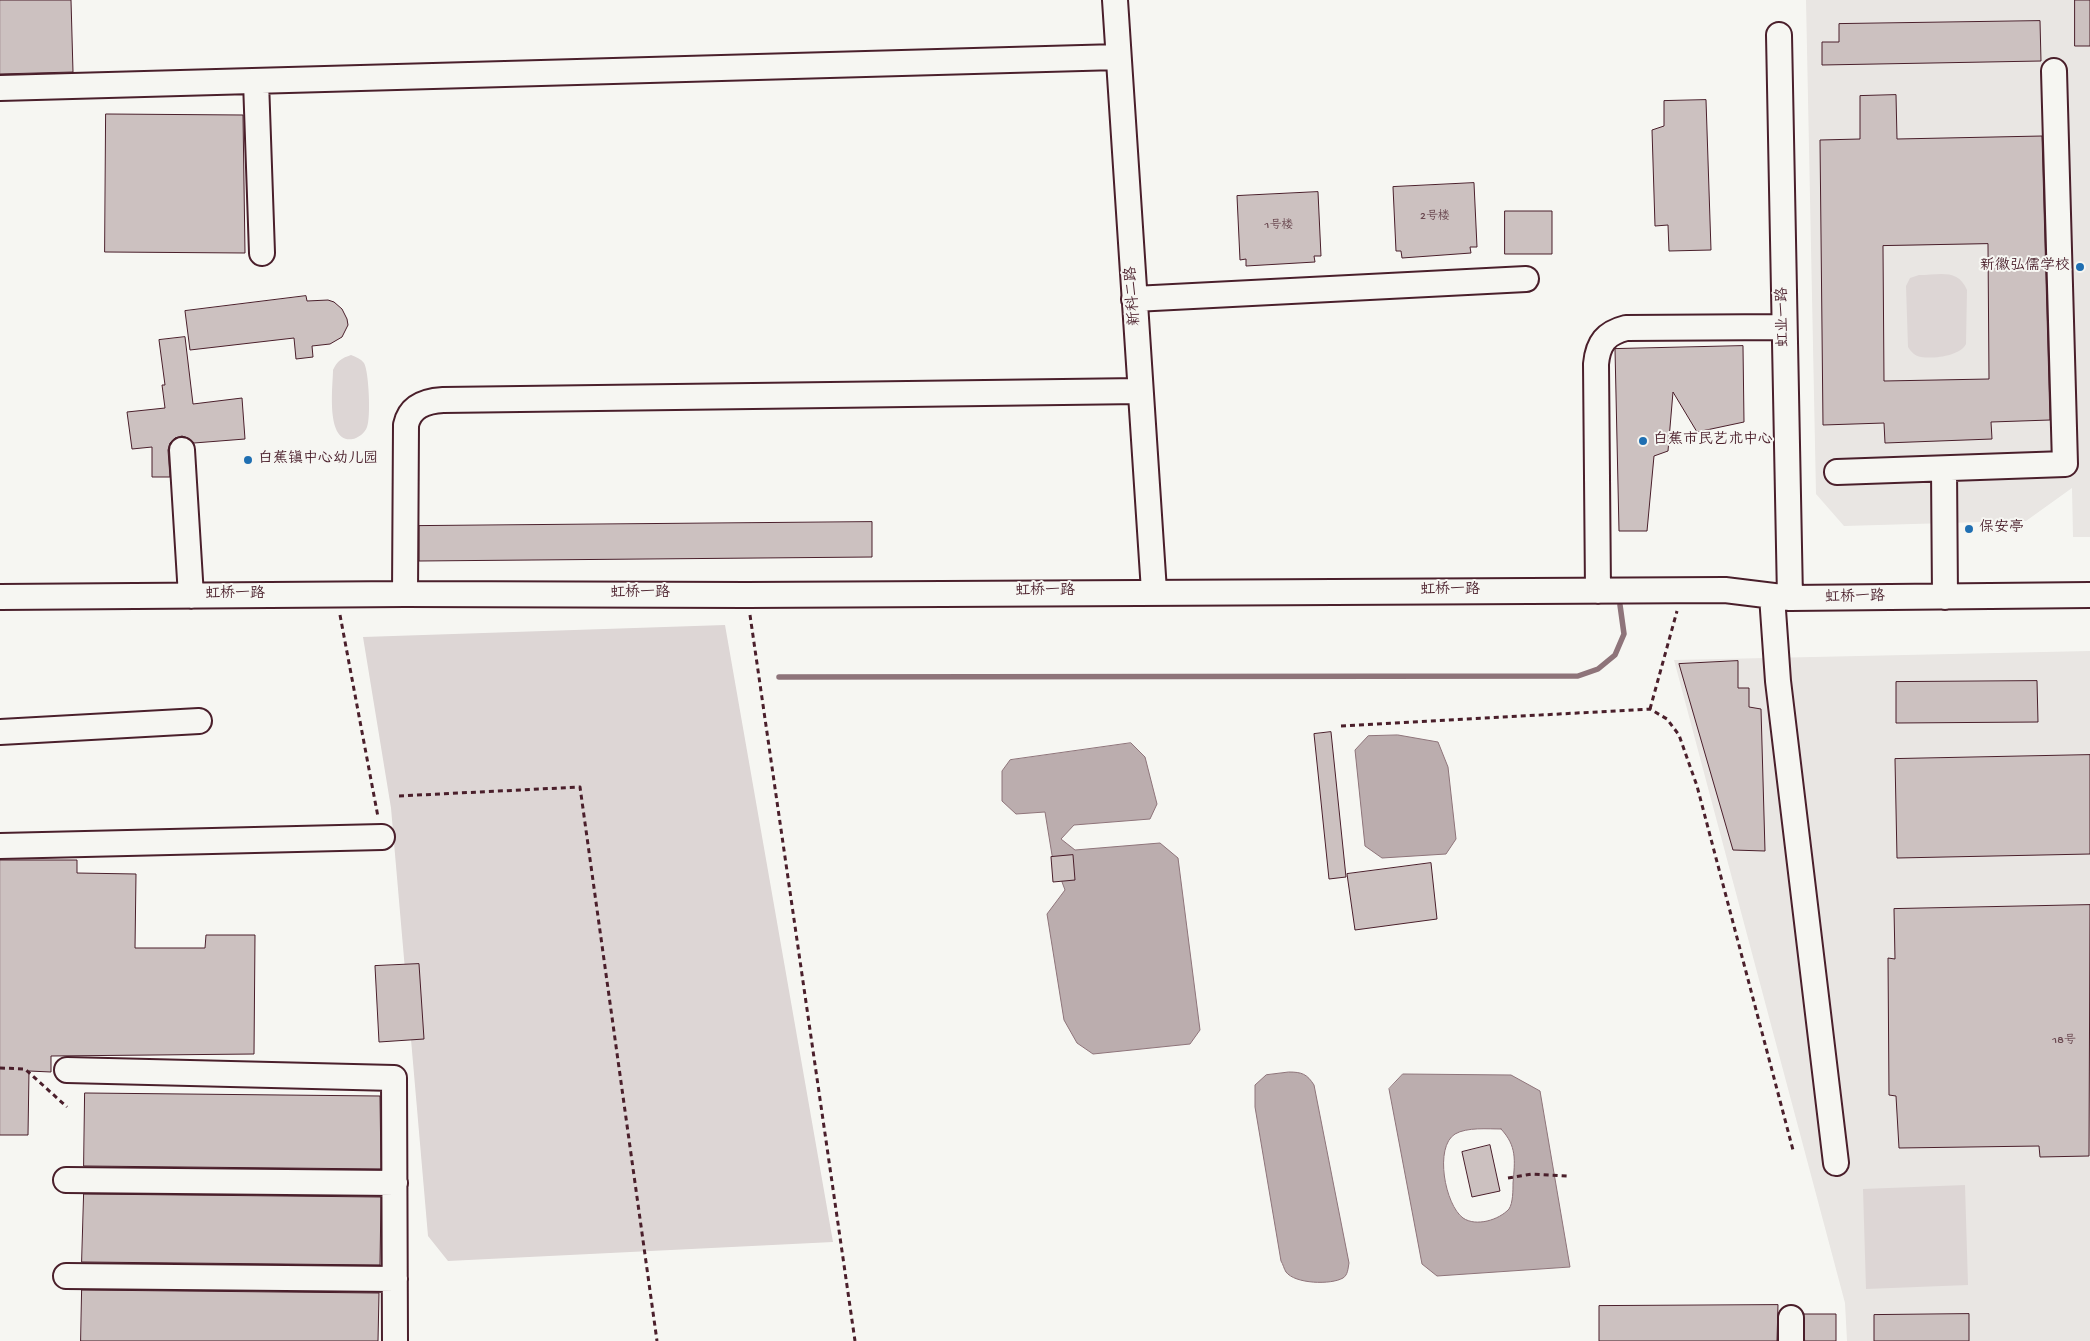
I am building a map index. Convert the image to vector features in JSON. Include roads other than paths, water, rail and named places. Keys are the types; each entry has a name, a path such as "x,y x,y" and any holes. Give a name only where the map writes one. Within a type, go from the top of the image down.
{"street":[{"name":"新科二路","path":"1114,0 1154,591"},
{"name":"虹业一路","path":"1779,35 1784,327 1781,597 1778,681 1836,1163"},
{"path":"0,88 1118,56"},
{"path":"1837,472 2065,464 2054,71"},
{"path":"256,81 262,253"},
{"path":"1134,299 1526,279"},
{"path":"1598,591 1596,364 1600,344 1606,336 1626,328 1784,327"},
{"path":"405,594 406,424 413,410 426,403 443,400 1140,391"},
{"path":"182,450 191,596"},
{"path":"1944,469 1945,597"},
{"name":"虹桥一路","path":"0,597 1725,590 1781,597 2090,595"},
{"path":"0,732 199,721"},
{"path":"0,846 382,838"},
{"path":"67,1070 394,1078 395,1341"},
{"path":"66,1180 394,1183"},
{"path":"66,1276 395,1279"}],"waterway":[{"path":"779,677 1578,676 1598,669 1615,655 1624,634 1620,605"}],"place":[{"name":"新徽弘儒学校","path":"2080,267"},
{"name":"白蕉市民艺术中心","path":"1643,441"},
{"name":"白蕉镇中心幼儿园","path":"248,460"},
{"name":"保安亭","path":"1969,529"}]}
